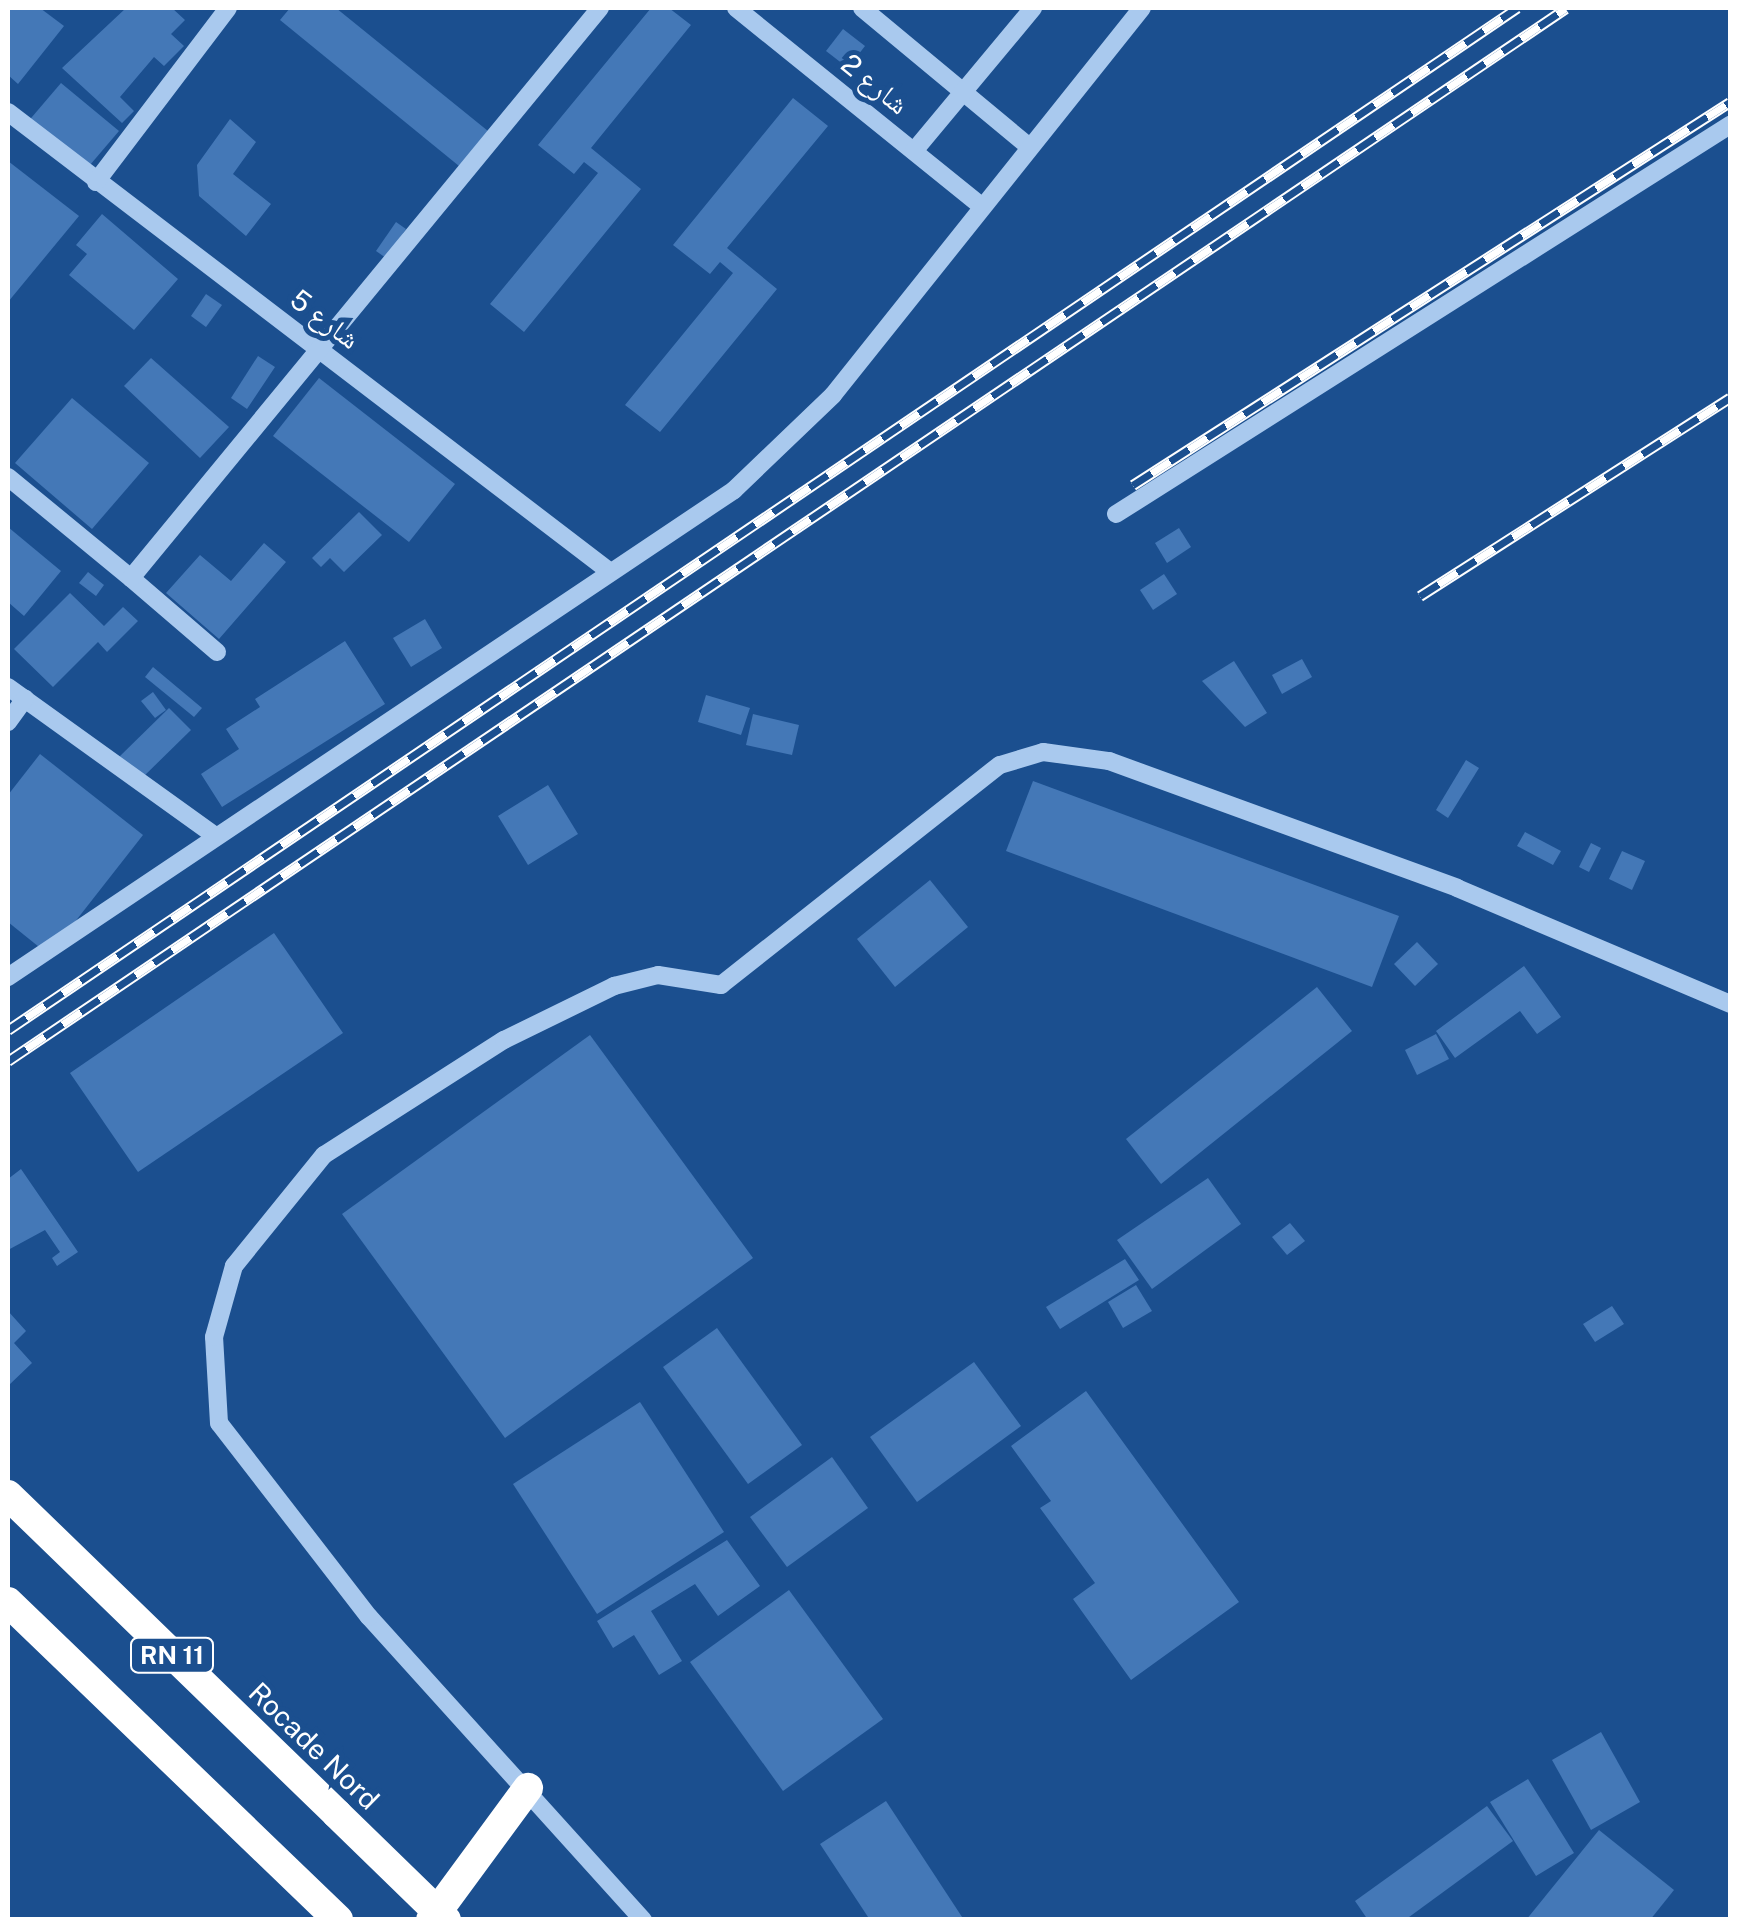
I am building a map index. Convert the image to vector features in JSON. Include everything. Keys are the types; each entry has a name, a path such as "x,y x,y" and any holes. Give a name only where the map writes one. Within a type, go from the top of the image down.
{"highway":[{"name":"Rocade Nord","path":"8,1495 446,1920"},
{"name":"RN 11","path":"8,1602 338,1920"},
{"path":"431,1920 528,1788"}],"street":[{"path":"96,182 228,8"},
{"path":"131,578 600,8"},
{"name":"شارع 2","path":"736,8 978,204"},
{"name":"شارع 2","path":"862,8 1028,146"},
{"path":"914,151 1033,8"},
{"path":"8,976 734,490 833,395 978,204 1142,8"},
{"name":"شارع 5","path":"8,112 609,571"},
{"path":"1116,514 1730,125"},
{"path":"8,477 217,652"},
{"path":"8,686 215,836"},
{"path":"8,722 25,699"},
{"path":"644,1920 528,1788 368,1618 219,1424 214,1336 234,1266 324,1155 504,1040 614,986 658,974 721,985 1000,765 1043,752 1109,760 1457,888 1730,1004"}],"building":[{"path":"8,8 40,8 64,26 18,84 8,75"},
{"path":"126,8 172,8 185,20 171,34 184,46 164,66 154,57 120,97 134,111 122,123 62,68"},
{"path":"290,8 336,8 488,131 459,166 280,20"},
{"path":"651,8 669,8 691,25 591,148 641,189 524,332 490,304 598,173 584,162 574,174 538,145"},
{"path":"843,29 865,46 848,68 826,51"},
{"path":"61,83 119,131 84,172 26,124"},
{"path":"793,98 828,126 727,248 777,289 660,432 625,405 733,273 720,262 710,274 673,245"},
{"path":"230,119 256,142 233,174 271,204 246,236 199,196 197,165"},
{"path":"8,161 79,216 8,302"},
{"path":"102,214 178,279 134,330 69,275 87,254 76,245"},
{"path":"396,222 406,229 386,258 376,251"},
{"path":"206,294 222,305 206,327 191,316"},
{"path":"258,356 275,367 247,409 231,398"},
{"path":"151,358 229,427 200,458 124,386"},
{"path":"319,378 455,484 409,542 273,436"},
{"path":"72,398 149,463 92,529 15,463"},
{"path":"359,512 382,535 344,572 330,558 321,567 312,558"},
{"path":"8,527 61,571 24,616 8,602"},
{"path":"1179,528 1191,547 1167,563 1155,543"},
{"path":"264,543 286,562 219,639 166,593 200,555 231,581"},
{"path":"88,572 104,585 96,596 79,583"},
{"path":"1164,574 1177,594 1153,610 1140,590"},
{"path":"70,593 104,626 123,607 138,621 107,652 98,642 53,687 14,649"},
{"path":"425,619 442,648 411,667 393,638"},
{"path":"345,641 385,704 222,807 201,774 239,749 226,729 260,707 255,699"},
{"path":"1302,659 1312,677 1282,694 1272,675"},
{"path":"1234,661 1267,713 1245,727 1202,681"},
{"path":"153,667 202,708 194,717 145,677"},
{"path":"153,692 166,710 155,718 141,701"},
{"path":"706,695 750,708 741,735 698,722"},
{"path":"169,708 191,730 140,780 118,758"},
{"path":"753,714 799,725 792,755 746,745"},
{"path":"40,754 143,835 49,955 8,922 8,795"},
{"path":"1466,760 1479,768 1448,818 1436,810"},
{"path":"1033,781 1399,916 1372,987 1006,851"},
{"path":"548,785 578,834 528,865 498,816"},
{"path":"1525,832 1561,851 1553,865 1517,846"},
{"path":"1591,843 1601,848 1589,872 1579,867"},
{"path":"1622,851 1645,861 1632,890 1609,879"},
{"path":"930,880 968,927 895,987 857,939"},
{"path":"274,933 343,1033 138,1172 70,1073"},
{"path":"1417,942 1438,964 1415,986 1394,964"},
{"path":"1524,966 1561,1017 1537,1034 1520,1011 1455,1058 1436,1031"},
{"path":"1317,987 1352,1031 1161,1184 1126,1139"},
{"path":"1436,1034 1449,1059 1417,1075 1405,1050"},
{"path":"590,1035 753,1258 505,1438 342,1214"},
{"path":"21,1169 78,1252 57,1266 52,1258 60,1252 45,1230 8,1250 8,1179"},
{"path":"1208,1178 1241,1224 1152,1289 1117,1240"},
{"path":"1290,1223 1305,1241 1287,1255 1272,1237"},
{"path":"1125,1259 1139,1280 1060,1329 1046,1307"},
{"path":"1136,1285 1152,1311 1123,1328 1108,1302"},
{"path":"1612,1306 1624,1324 1595,1342 1583,1324"},
{"path":"8,1311 26,1331 14,1343 32,1363 8,1386"},
{"path":"717,1328 802,1445 748,1484 663,1367"},
{"path":"974,1362 1021,1426 917,1502 870,1437"},
{"path":"1086,1391 1239,1602 1131,1680 1073,1599 1095,1583 1040,1508 1051,1501 1011,1446"},
{"path":"640,1402 724,1532 597,1614 513,1484"},
{"path":"832,1457 868,1508 787,1567 750,1517"},
{"path":"727,1540 760,1586 718,1616 695,1584 651,1611 682,1661 659,1675 634,1635 613,1648 597,1621"},
{"path":"789,1590 883,1719 783,1791 690,1662"},
{"path":"1601,1732 1640,1802 1591,1830 1552,1760"},
{"path":"1528,1779 1574,1853 1536,1876 1490,1802"},
{"path":"886,1801 964,1920 870,1920 820,1844"},
{"path":"1487,1806 1513,1841 1405,1920 1368,1920 1355,1901"},
{"path":"1599,1830 1674,1890 1650,1920 1526,1920"}],"railway":[{"path":"8,1030 1517,8"},
{"path":"8,1061 1566,8"},
{"path":"1133,485 1730,102"},
{"path":"1420,596 1730,398"}]}
